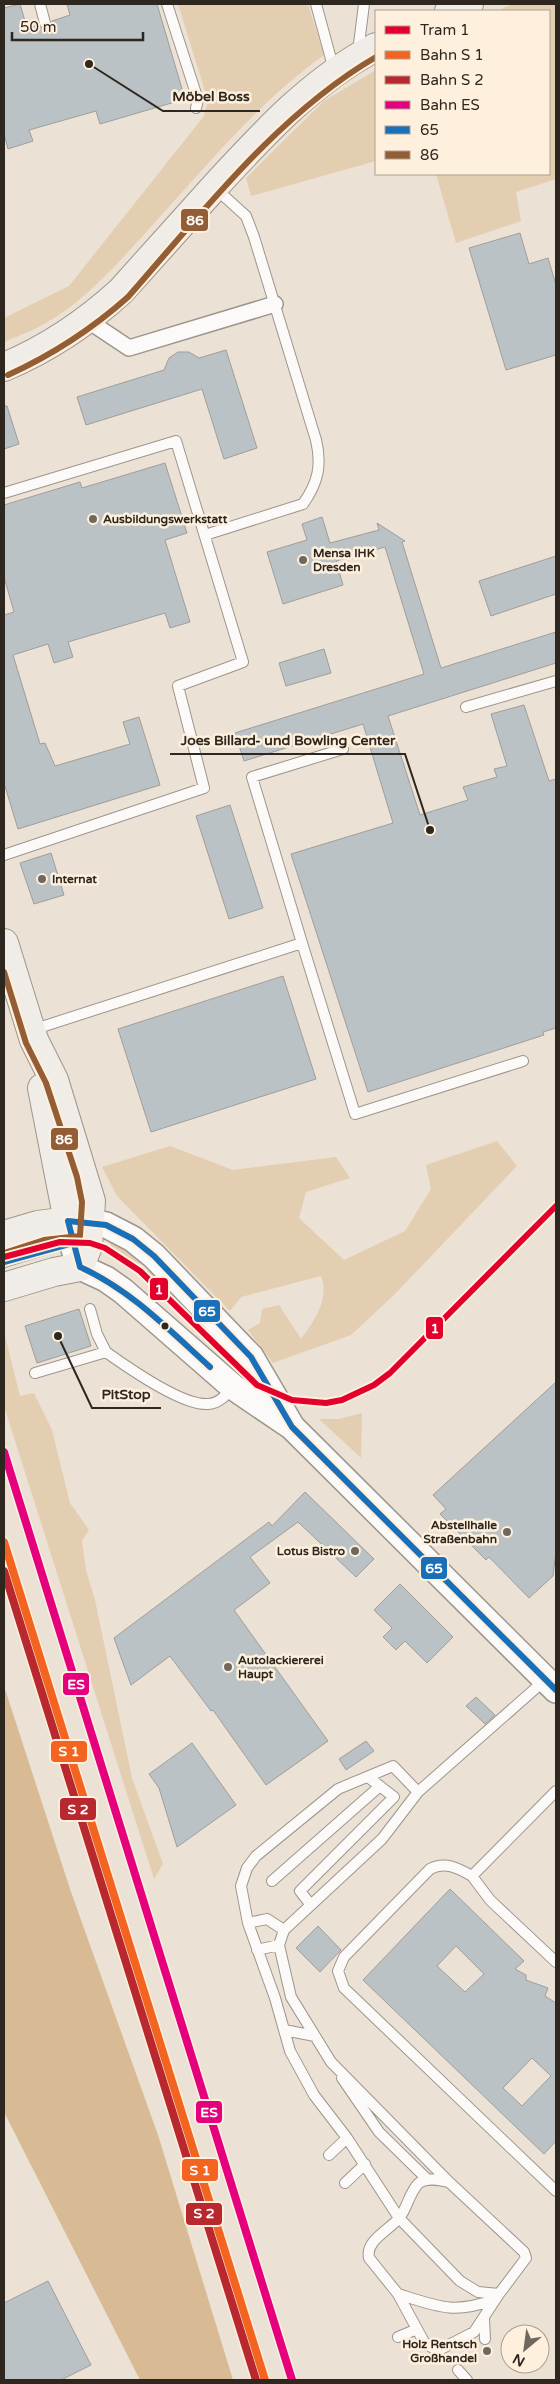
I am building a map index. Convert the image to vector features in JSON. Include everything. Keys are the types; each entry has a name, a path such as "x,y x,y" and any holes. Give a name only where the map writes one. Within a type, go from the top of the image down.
{"main road":[{"path":"452,10 469,4"},
{"path":"4,367 35,353 87,320 121,291 214,188 295,103 335,71 367,52"},
{"path":"4,944 32,1035 54,1080 85,1175 91,1201 80,1240 54,1272 4,1287"},
{"path":"4,1235 38,1225 80,1240"}],"street":[{"path":"87,320 129,348 275,304"},
{"path":"292,1427 251,1357 154,1256 132,1239 106,1225 80,1240 106,1279 123,1291 233,1388 292,1427 551,1684"}],"lane":[{"path":"40,4 45,23"},
{"path":"167,4 198,100 196,108"},
{"path":"316,4 335,71"},
{"path":"364,4 367,52"},
{"path":"205,535 303,504 312,492 316,480 319,454 275,304 246,216 214,188"},
{"path":"4,493 176,441 244,662 178,686 204,788 4,855"},
{"path":"466,707 556,681"},
{"path":"343,749 252,777 355,1114 523,1061"},
{"path":"32,1035 302,943"},
{"path":"4,1262 80,1240"},
{"path":"90,1309 97,1334 106,1352 149,1381 195,1403 210,1404 222,1399 233,1388"},
{"path":"35,1373 106,1352"},
{"path":"428,2180 379,2132 331,2062 291,1996 279,1945 284,1930 382,1839 418,1792 551,1684"},
{"path":"418,1792 393,1766 338,1789 256,1856 247,1868 241,1886 248,1922 290,2051 314,2095 347,2138 400,2218 460,2281 478,2292 496,2297"},
{"path":"310,1904 300,1891 394,1797 368,1776"},
{"path":"272,1882 380,1786"},
{"path":"472,1876 556,1791"},
{"path":"556,1962 490,1900 472,1876 456,1867 437,1865 430,1869 344,1957 338,1971 344,1988 556,2191"},
{"path":"248,1922 267,1919 284,1930"},
{"path":"257,1950 279,1945"},
{"path":"284,2030 315,2036"},
{"path":"331,2062 449,2182 524,2252 526,2258 522,2266 496,2297 484,2319 474,2332 439,2350 424,2342 398,2294 369,2258 368,2252 370,2245 400,2218 418,2184 428,2180 449,2182"},
{"path":"329,2155 347,2138"},
{"path":"345,2183 365,2164"},
{"path":"398,2294 445,2309 470,2308 496,2297"},
{"path":"484,2319 485,2339"},
{"path":"398,2337 417,2329"},
{"path":"458,2370 467,2380"}],"shaded area":[{"path":"178,4 308,4 324,55 276,94 232,137 126,255 88,292 46,323 4,342 4,318 69,286 204,116 208,101"},
{"path":"513,4 556,4 556,179 516,192 521,221 456,243 436,175 550,175 550,10 499,10"},
{"path":"375,71 375,161 251,196 246,178 324,101"},
{"path":"497,1141 517,1166 395,1294 351,1335 273,1363 248,1330 260,1323 262,1309 279,1305 301,1339 311,1325 322,1301 324,1293 321,1276 241,1297 230,1311 117,1196 102,1167 170,1146 233,1170 336,1157 350,1178 306,1192 299,1218 344,1260 405,1231 431,1189 426,1165"},
{"path":"113,1240 142,1260 139,1264 111,1246 110,1243"},
{"path":"150,1268 246,1367 244,1369 147,1272"},
{"path":"4,1332 20,1396 34,1393 52,1430 70,1503 89,1530 82,1541 86,1570 95,1600 132,1778 163,1864 154,1879 4,1406"},
{"path":"362,1413 361,1458 319,1419 339,1419"},
{"path":"4,1686 71,1892 158,2135 233,2380 140,2380 4,2112"}],"building":[{"path":"20,4 27,28 38,25 46,30 50,28 52,21 70,15 67,4 157,4 185,99 100,124 96,111 29,130 33,141 8,149 4,134 4,8"},
{"path":"520,233 529,264 548,258 556,285 556,355 506,370 469,248"},
{"path":"226,350 257,448 224,459 202,389 86,425 77,397 164,370 169,358 178,352 189,352 199,358"},
{"path":"4,406 7,406 19,444 4,449"},
{"path":"165,463 187,533 165,540 190,622 170,628 165,613 68,642 73,657 54,663 48,644 13,655 40,744 45,743 55,766 130,744 123,722 139,717 160,785 18,829 4,783 4,615 14,612 4,577 4,505 80,482 82,488"},
{"path":"322,517 330,543 379,530 377,523 405,541 402,542 441,668 556,632 556,663 388,716 420,815 468,800 463,787 497,777 494,769 507,766 491,714 524,705 549,781 556,779 556,1028 543,1032 544,1035 368,1092 291,854 393,823 363,724 244,761 235,733 424,674 385,547 336,561 343,585 283,604 267,552 307,540 302,524"},
{"path":"556,556 556,594 491,616 479,581"},
{"path":"324,649 331,673 286,686 279,663"},
{"path":"230,805 263,908 229,919 196,816"},
{"name":"Internat","path":"51,853 64,895 34,904 20,863"},
{"path":"283,976 316,1079 151,1132 118,1029"},
{"path":"79,1309 91,1346 37,1363 25,1326"},
{"name":"Abstellhalle Straßenbahn","path":"556,1382 556,1551 553,1576 529,1598 489,1557 486,1560 440,1514 446,1509 433,1495"},
{"path":"305,1492 374,1559 356,1577 298,1522 250,1557 270,1583 234,1610 328,1741 266,1785 213,1710 211,1711 170,1656 131,1685 114,1638 269,1522 272,1526"},
{"path":"400,1584 453,1637 427,1663 405,1641 396,1650 383,1637 392,1628 374,1610"},
{"path":"476,1697 495,1715 485,1724 466,1706"},
{"path":"366,1741 374,1751 346,1770 339,1759"},
{"path":"192,1743 236,1805 177,1847 159,1788 149,1774"},
{"path":"450,1889 524,1961 515,1969 526,1975 526,1980 548,1988 545,1996 556,2003 556,2141 544,2154 363,1980","holes":["456,1946 484,1974 465,1992 437,1966","532,2058 551,2076 522,2106 503,2088"]},
{"path":"318,1926 341,1950 320,1972 296,1948"},
{"path":"48,2281 91,2365 61,2380 4,2380 4,2303"}],"tram line":[{"name":"1","path":"4,1257 60,1242 90,1243 105,1248 140,1271 257,1385 292,1400 326,1403 342,1400 374,1385 390,1373 556,1206"}],"transit line":[{"name":"86","path":"8,375 40,359 71,340 128,297 213,199 274,136 340,80 375,58"},
{"name":"86","path":"4,972 26,1043 46,1083 77,1177 82,1202 80,1236 44,1240 4,1253"},
{"name":"65","path":"68,1221 106,1225 133,1239 154,1256 251,1357 292,1427 556,1690"},
{"name":"65","path":"68,1221 80,1267 99,1276 133,1299 210,1367"},
{"name":"65","path":"4,1262 73,1243"},
{"path":"4,1542 265,2380"},
{"path":"4,1571 256,2380"}],"rail line":[{"name":"ES","path":"4,1452 292,2380"}],"place":[{"name":"Möbel Boss","path":"89,64"},
{"name":"Ausbildungswerkstatt","path":"93,519"},
{"name":"Mensa IHK Dresden","path":"303,560"},
{"name":"Joes Billard- und Bowling Center","path":"430,830"},
{"name":"Internat","path":"42,879"},
{"name":"PitStop","path":"58,1336"},
{"name":"Abstellhalle Straßenbahn","path":"507,1532"},
{"name":"Lotus Bistro","path":"355,1551"},
{"name":"Autolackiererei Haupt","path":"228,1667"},
{"name":"Holz Rentsch Großhandel","path":"487,2351"}]}
